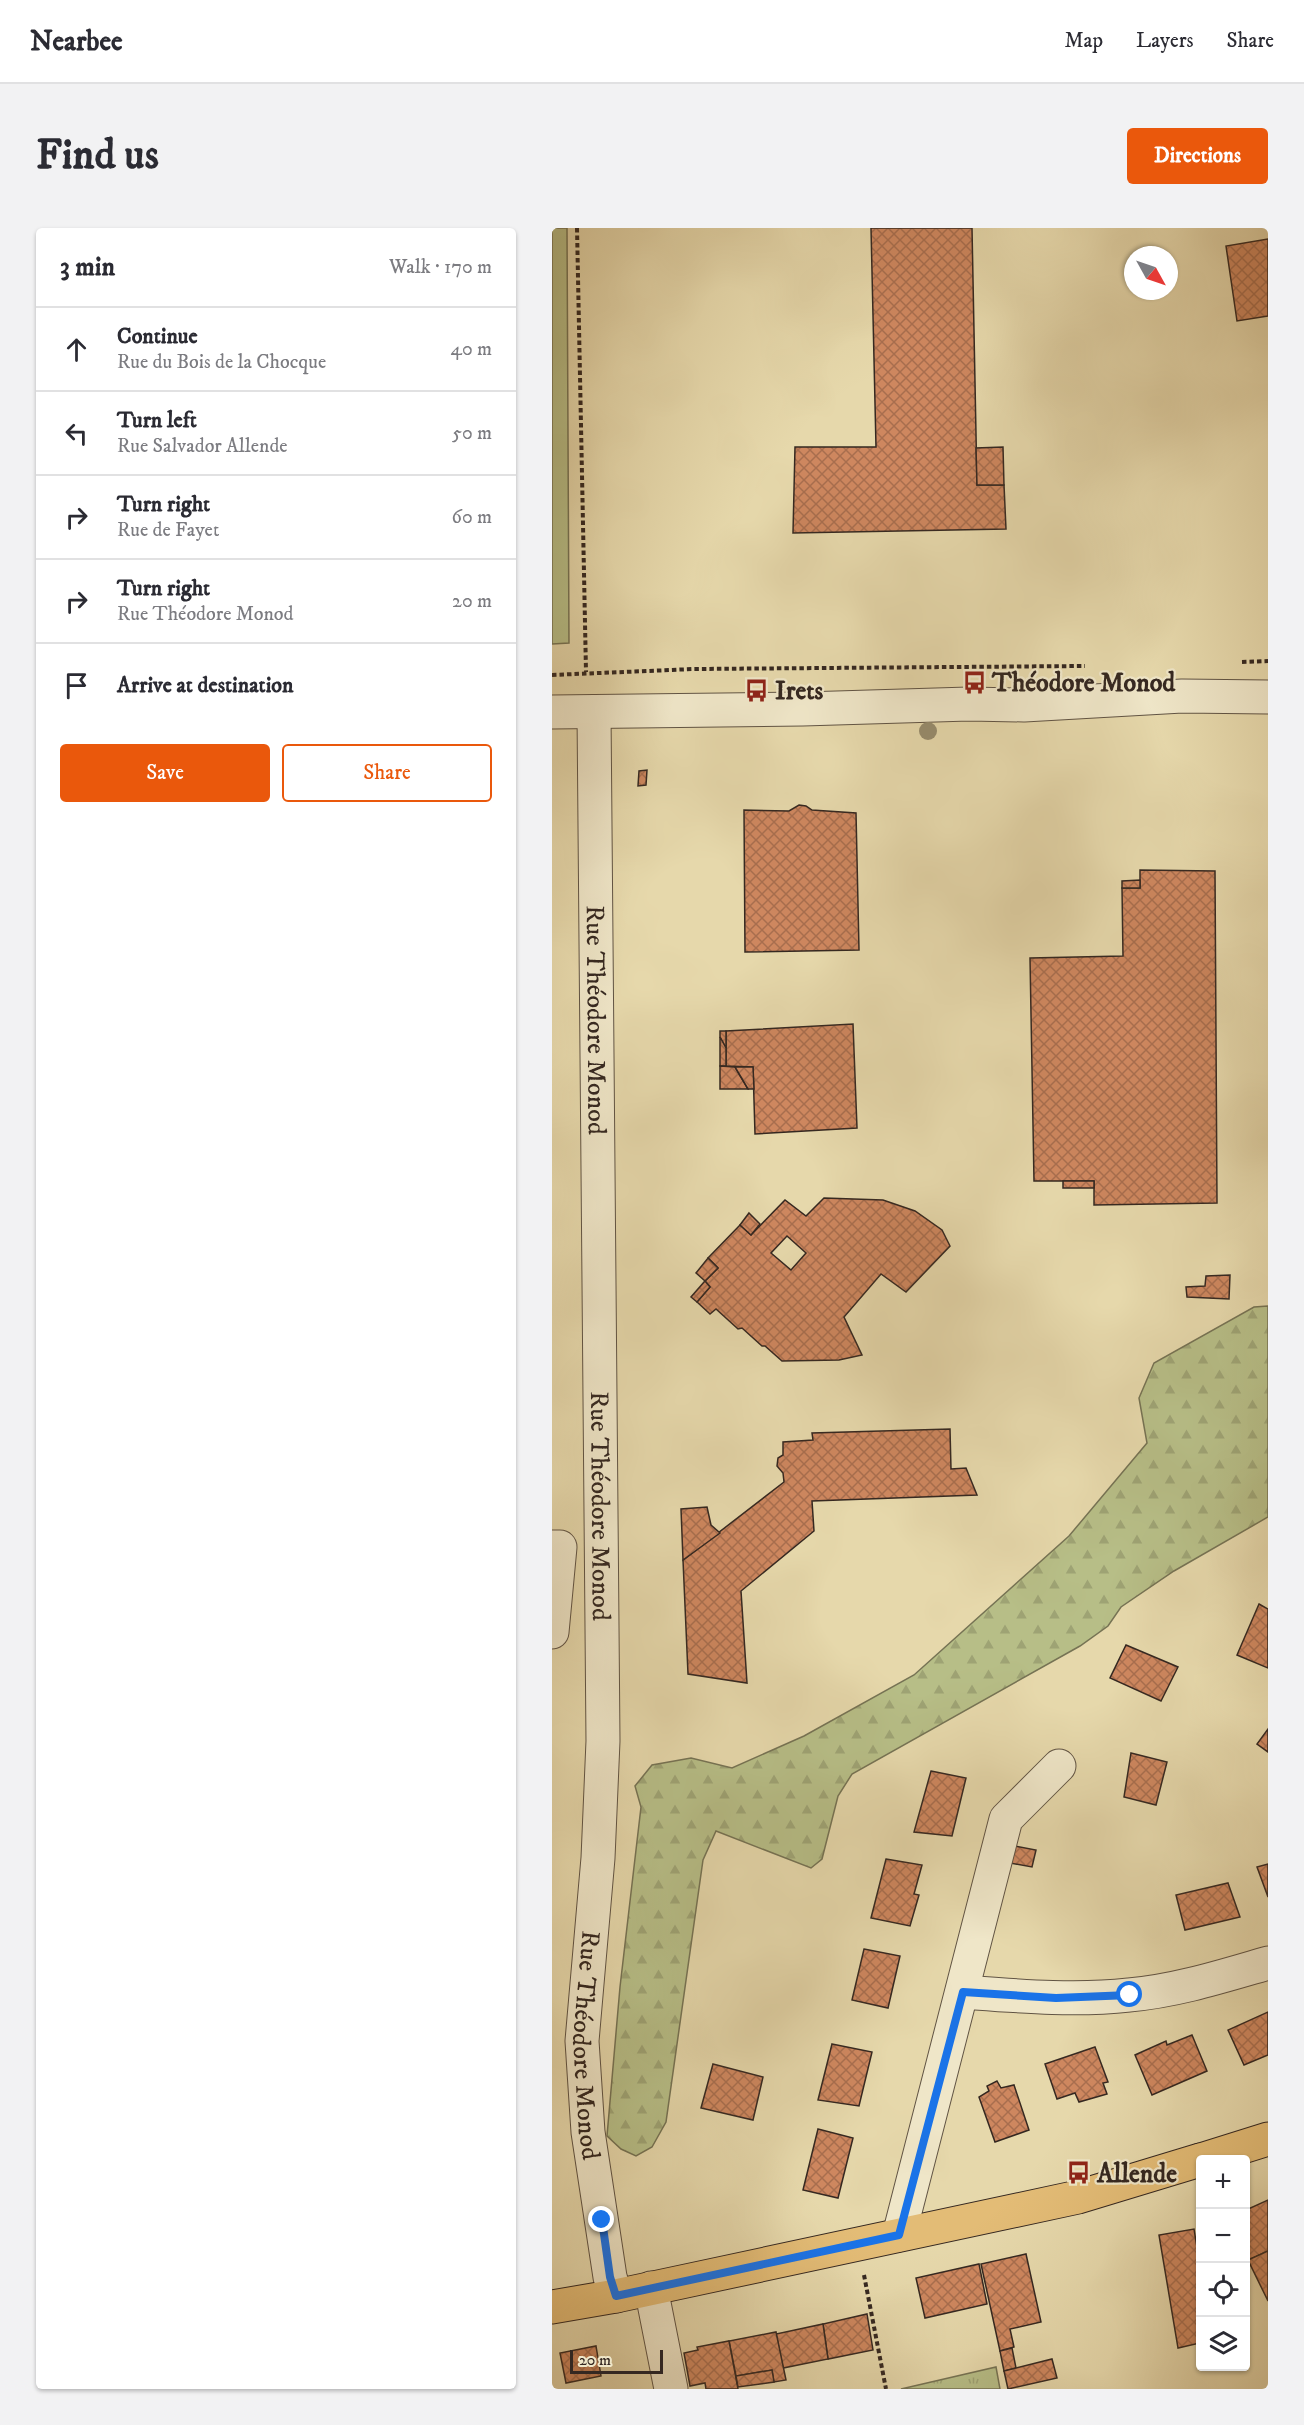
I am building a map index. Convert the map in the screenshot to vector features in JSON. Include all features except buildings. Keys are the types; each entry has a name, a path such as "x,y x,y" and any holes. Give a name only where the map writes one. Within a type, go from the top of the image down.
{"main road":[{"path":"1217,2155 1268,2139"},
{"path":"552,2307 616,2296 1078,2197 1196,2162"}],"street":[{"path":"552,712 969,704 1024,705 1182,696 1268,697"},
{"name":"Rue Théodore Monod","path":"594,712 603,1741 598,1858 582,2041 588,2132 610,2277 616,2296"},
{"path":"552,1547 560,1547 552,1632"},
{"path":"899,2235 1006,1819 1059,1766"},
{"path":"963,1992 1056,1998 1130,1995 1201,1983 1268,1964"},
{"path":"651,2288 671,2389"}],"path":[{"path":"577,228 586,672"},
{"path":"1234,662 1268,661"},
{"path":"552,675 694,669 1096,666"},
{"path":"859,2244 886,2389"}],"green space":[{"path":"552,228 567,228 569,643 552,644"},
{"path":"1268,1306 1268,1517 1174,1571 1121,1607 1108,1626 1080,1646 852,1774 838,1796 822,1859 811,1868 716,1831 703,1860 666,2122 652,2147 636,2156 621,2149 607,2136 620,1987 641,1807 635,1786 652,1765 691,1758 732,1768 804,1736 914,1675 1069,1536 1147,1443 1139,1398 1154,1363 1254,1307"},
{"path":"996,2367 1000,2389 901,2389"}],"place":[{"name":"Théodore Monod","path":"974,682"},
{"name":"Irets","path":"757,690"},
{"name":"Allende","path":"1079,2173"}],"route":[{"path":"602,2220 610,2277 616,2296 899,2235 963,1992 1056,1998 1130,1995"}]}
